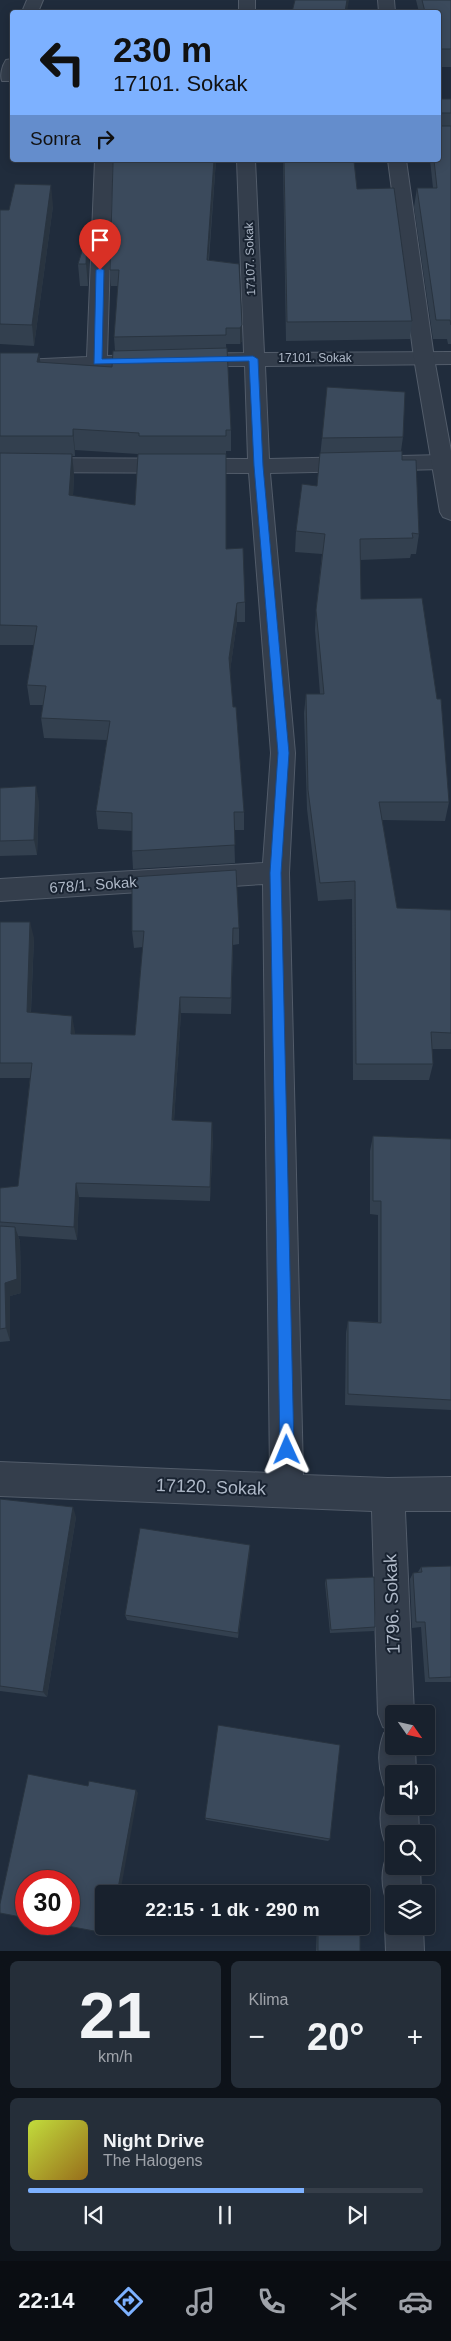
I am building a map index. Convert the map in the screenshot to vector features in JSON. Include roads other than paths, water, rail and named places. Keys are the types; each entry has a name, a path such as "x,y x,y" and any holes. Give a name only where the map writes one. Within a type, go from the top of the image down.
{"street":[{"path":"97,362 104,162"},
{"name":"17107. Sokak","path":"246,162 259,466 283,753 276,873 288,1490"},
{"path":"397,162 424,358 451,512"},
{"name":"17101. Sokak","path":"0,368 170,360 451,358"},
{"path":"0,465 259,466 443,462"},
{"name":"678/1. Sokak","path":"0,890 276,873"},
{"name":"17120. Sokak","path":"0,1479 388,1495 451,1494"},
{"name":"1796. Sokak","path":"388,1495 396,1705"},
{"path":"404,1935 404,1951"}]}
